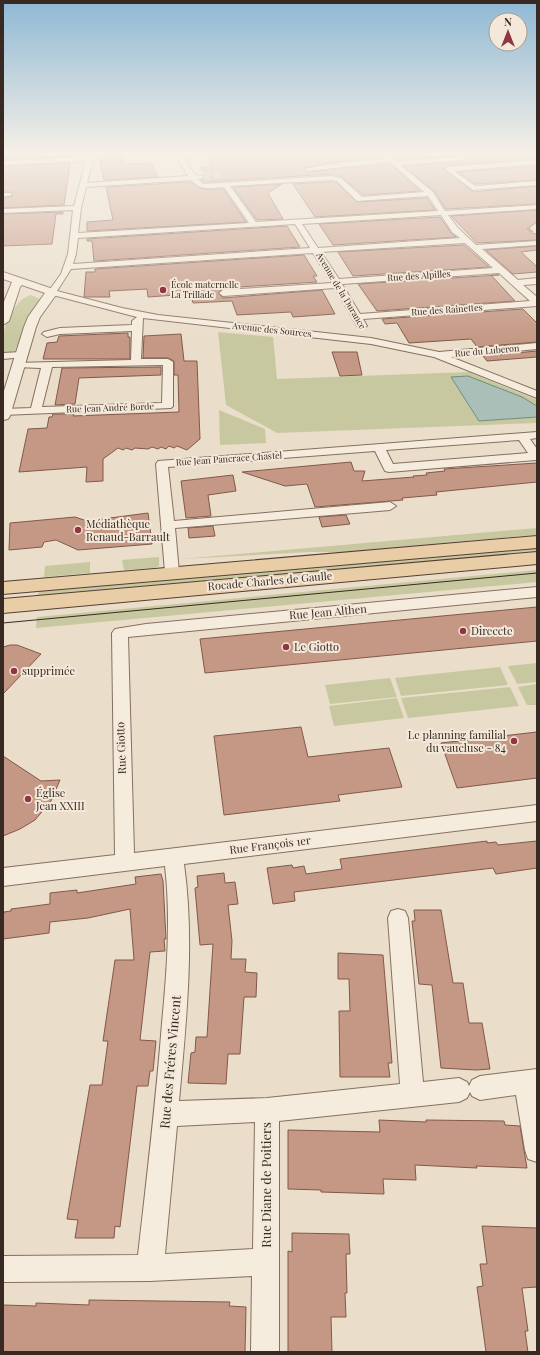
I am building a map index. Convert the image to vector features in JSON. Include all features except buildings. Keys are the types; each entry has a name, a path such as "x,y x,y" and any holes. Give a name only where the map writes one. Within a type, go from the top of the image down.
{"main road":[{"name":"Rocade Charles de Gaulle","path":"3,588 172,572 537,542"},
{"name":"Rocade Charles de Gaulle","path":"3,606 537,558"}],"street":[{"path":"4,414 7,388 20,360 34,317 65,274 68,267 72,254 76,215"},
{"path":"247,215 254,225"},
{"path":"74,236 407,215"},
{"path":"445,215 456,230 517,283 537,303"},
{"name":"Avenue de la Durance","path":"297,222 311,247 316,250 337,283 371,341"},
{"path":"68,267 467,240"},
{"path":"476,247 537,243"},
{"name":"Rue des Alpilles","path":"222,293 502,270"},
{"name":"Avenue des Sources","path":"5,277 52,292 143,315 371,341 437,355 537,395"},
{"path":"517,283 537,281"},
{"path":"3,321 12,299 15,285 21,282"},
{"path":"12,299 36,287"},
{"name":"Rue des Rainettes","path":"357,317 537,303"},
{"path":"136,363 137,321 143,315"},
{"path":"47,334 60,331 137,328"},
{"name":"Rue du Luberon","path":"437,355 537,346"},
{"name":"Rue Jean André Borde","path":"3,356 47,365 168,362 167,406 36,411 4,414"},
{"path":"36,411 47,365"},
{"name":"Rue Jean Pancrace Chastel","path":"172,572 162,464 537,435"},
{"path":"379,448 389,468 536,456 523,436"},
{"path":"168,525 390,506"},
{"name":"Rue Jean Althen","path":"120,633 154,628 537,592"},
{"name":"Rue Giotto","path":"120,633 120,697 125,862"},
{"name":"Rue François 1er","path":"3,877 537,813"},
{"name":"Rue des Fréres Vincent","path":"150,1268 166,1114 179,947 176,872 173,857"},
{"path":"398,918 412,1094"},
{"path":"531,1082 537,1150"},
{"name":"Rue Diane de Poitiers","path":"3,1269 150,1268 266,1262 267,1110 531,1082"},
{"path":"166,1114 267,1110"},
{"path":"265,1352 266,1262"}],"green space":[{"path":"31,295 40,299 27,319 15,351 3,354 3,335 9,317 21,301"},
{"path":"218,332 273,337 277,379 469,372 537,400 537,423 277,433 226,405"},
{"path":"219,410 265,429 266,443 220,445"},
{"path":"537,528 537,535 339,552 310,552 181,559"},
{"path":"537,547 537,552 37,597 39,591"},
{"path":"159,557 159,566 154,568 124,570 122,560"},
{"path":"90,562 90,573 44,577 45,566"},
{"path":"537,570 537,582 36,628 37,617"},
{"path":"537,663 537,682 517,684 508,666"},
{"path":"500,667 508,685 401,696 395,678"},
{"path":"390,678 397,697 330,704 325,685"},
{"path":"537,684 537,705 527,705 518,687"},
{"path":"510,687 519,706 408,718 401,698"},
{"path":"397,698 404,718 334,726 329,706"}],"shaded area":[{"path":"468,376 522,397 537,406 537,417 479,421 451,377"}],"tram line":[{"path":"3,623 537,573"}],"place":[{"name":"École maternelle La Trillade","path":"163,290"},
{"name":"Médiathèque Renaud-Barrault","path":"78,530"},
{"name":"Direccte","path":"463,631"},
{"name":"Le Giotto","path":"286,647"},
{"name":"supprimée","path":"14,671"},
{"name":"Le planning familial du vaucluse - 84","path":"514,741"},
{"name":"Église Jean XXIII","path":"28,799"}]}
